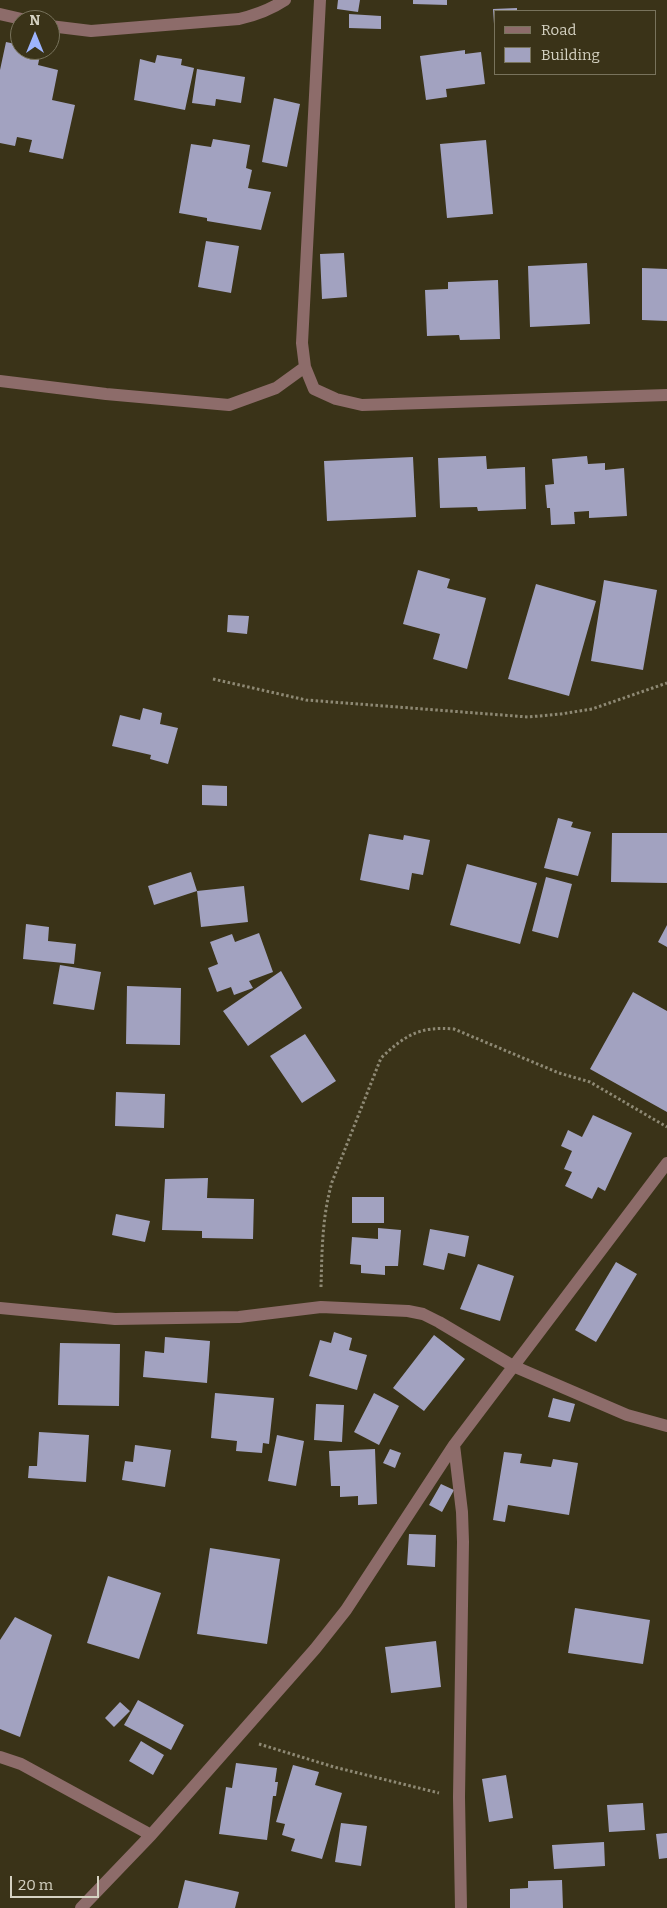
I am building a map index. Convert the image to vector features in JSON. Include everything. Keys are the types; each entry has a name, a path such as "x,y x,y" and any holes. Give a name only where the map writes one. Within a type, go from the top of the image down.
{"street":[{"path":"60,27 91,31 239,19 273,8 285,0"},
{"path":"320,0 302,343 305,367 314,389 336,399 362,405 667,395"},
{"path":"0,381 106,394 229,405 276,388 305,367"},
{"path":"81,1908 151,1835 315,1649 346,1610 454,1445 667,1163"},
{"path":"0,1308 115,1318 239,1317 321,1307 408,1311 423,1314 514,1366 627,1415 667,1426"},
{"path":"454,1445 462,1512 463,1542 460,1908"},
{"path":"0,1757 21,1764 151,1835"}],"path":[{"path":"212,679 306,700 528,717 592,709 667,683"},
{"path":"321,1307 322,1230 326,1202 332,1182 381,1058 397,1043 421,1030 454,1029 559,1073 590,1082 667,1127"},
{"path":"237,1738 334,1767 460,1798"}],"building":[{"path":"338,0 360,0 358,12 337,9"},
{"path":"413,0 447,0 447,5 413,4"},
{"path":"517,8 517,10 494,10 494,24 493,9"},
{"path":"349,14 381,16 381,29 349,28"},
{"path":"6,42 10,43 10,60 39,60 38,65 58,70 52,100 75,105 63,159 29,152 32,140 17,137 15,146 0,143 0,70"},
{"path":"465,50 465,54 481,52 485,84 446,89 447,97 426,100 420,56"},
{"path":"157,55 182,59 181,65 194,68 185,110 134,100 140,59 155,63"},
{"path":"197,69 245,77 241,103 216,99 215,106 192,103"},
{"path":"274,98 300,104 287,167 262,162"},
{"path":"213,139 250,145 246,168 252,170 248,188 271,192 261,230 207,221 207,218 179,213 191,144 211,147"},
{"path":"486,140 493,214 447,218 440,144"},
{"path":"206,241 239,246 231,293 198,287"},
{"path":"344,253 347,297 322,299 320,254"},
{"path":"587,263 590,324 530,327 528,266"},
{"path":"642,268 667,269 667,321 642,320"},
{"path":"498,280 500,339 460,340 459,335 427,336 425,290 448,289 448,282"},
{"path":"486,456 487,469 525,467 526,509 478,511 477,507 440,508 438,458"},
{"path":"587,456 588,464 605,463 605,470 624,468 627,516 589,518 589,511 574,512 575,524 551,525 550,508 547,508 545,485 554,484 552,459"},
{"path":"413,457 416,517 327,521 324,461"},
{"path":"418,570 450,579 447,588 486,598 467,669 433,659 440,634 403,624"},
{"path":"604,580 657,590 643,670 591,661"},
{"path":"536,584 596,601 569,696 508,679"},
{"path":"228,615 249,616 247,634 227,632"},
{"path":"143,708 162,713 160,724 178,728 168,764 150,759 151,755 112,746 120,715 140,720"},
{"path":"202,785 227,786 227,806 202,805"},
{"path":"558,818 573,822 571,827 591,832 578,876 544,868"},
{"path":"612,833 667,833 667,883 611,882"},
{"path":"369,834 403,840 404,835 430,840 423,875 412,873 409,890 360,880"},
{"path":"467,864 537,883 520,944 450,925"},
{"path":"191,872 197,891 154,905 148,886"},
{"path":"546,877 572,884 558,938 532,931"},
{"path":"244,886 248,922 201,927 197,891"},
{"path":"26,924 49,927 48,941 76,944 74,964 23,959"},
{"path":"667,925 667,947 658,942"},
{"path":"259,933 273,972 249,981 253,988 234,995 231,987 217,992 208,968 218,964 210,942 232,934 235,942"},
{"path":"60,965 101,972 94,1010 53,1004"},
{"path":"281,971 302,1008 248,1046 223,1011"},
{"path":"127,986 181,988 180,1045 126,1044"},
{"path":"633,992 667,1011 667,1112 590,1069"},
{"path":"305,1034 336,1081 302,1103 270,1056"},
{"path":"116,1092 165,1094 164,1128 115,1126"},
{"path":"593,1115 632,1133 605,1191 598,1187 592,1199 565,1186 572,1172 564,1169 572,1151 561,1146 568,1130 582,1137"},
{"path":"208,1178 207,1198 254,1199 253,1239 202,1238 202,1231 162,1230 165,1179"},
{"path":"352,1197 384,1197 384,1223 352,1223"},
{"path":"116,1214 150,1221 145,1242 112,1235"},
{"path":"378,1228 401,1230 398,1266 385,1266 385,1275 361,1273 361,1265 350,1264 352,1237 378,1239"},
{"path":"430,1229 469,1236 465,1257 448,1253 444,1270 423,1265"},
{"path":"616,1262 637,1274 596,1342 575,1330"},
{"path":"478,1264 514,1276 500,1321 460,1309"},
{"path":"334,1332 352,1338 349,1350 367,1355 357,1390 309,1376 320,1340 331,1343"},
{"path":"434,1335 465,1359 424,1411 393,1388"},
{"path":"165,1337 210,1341 207,1383 143,1377 145,1351 164,1353"},
{"path":"60,1343 120,1344 119,1406 58,1405"},
{"path":"215,1393 274,1398 269,1444 263,1443 262,1453 236,1451 237,1441 211,1438"},
{"path":"374,1393 399,1406 379,1445 354,1432"},
{"path":"553,1398 575,1404 570,1422 548,1417"},
{"path":"316,1404 344,1405 342,1442 314,1440"},
{"path":"39,1432 89,1435 86,1482 28,1478 29,1466 37,1466"},
{"path":"277,1435 304,1441 296,1486 268,1481"},
{"path":"135,1445 171,1450 165,1487 122,1480 125,1461 133,1462"},
{"path":"375,1449 377,1504 358,1505 358,1496 340,1497 340,1486 331,1486 329,1451"},
{"path":"390,1449 401,1453 395,1468 383,1463"},
{"path":"504,1452 522,1454 520,1463 551,1467 553,1459 578,1463 569,1515 508,1505 505,1522 493,1520"},
{"path":"441,1484 454,1490 442,1512 429,1505"},
{"path":"409,1534 436,1535 435,1567 407,1565"},
{"path":"210,1548 280,1559 267,1644 197,1634"},
{"path":"108,1576 161,1593 139,1659 87,1643"},
{"path":"575,1608 650,1620 643,1664 568,1653"},
{"path":"15,1617 52,1635 20,1737 0,1729 0,1640"},
{"path":"436,1641 441,1687 391,1693 385,1647"},
{"path":"138,1700 184,1725 171,1750 124,1725"},
{"path":"120,1702 130,1711 114,1727 105,1718"},
{"path":"141,1741 164,1755 153,1775 129,1761"},
{"path":"236,1763 277,1768 275,1782 278,1782 276,1796 273,1796 267,1840 219,1834 226,1787 232,1788"},
{"path":"293,1765 319,1772 315,1785 342,1793 322,1859 291,1851 295,1839 282,1835 285,1824 276,1822"},
{"path":"506,1775 513,1818 489,1822 482,1779"},
{"path":"643,1803 645,1830 609,1832 607,1805"},
{"path":"341,1823 367,1826 361,1866 335,1862"},
{"path":"667,1833 667,1858 659,1859 656,1834"},
{"path":"604,1842 605,1866 554,1869 552,1845"},
{"path":"185,1880 239,1892 235,1908 178,1908"},
{"path":"562,1880 563,1908 510,1908 510,1889 528,1888 528,1881"}]}
